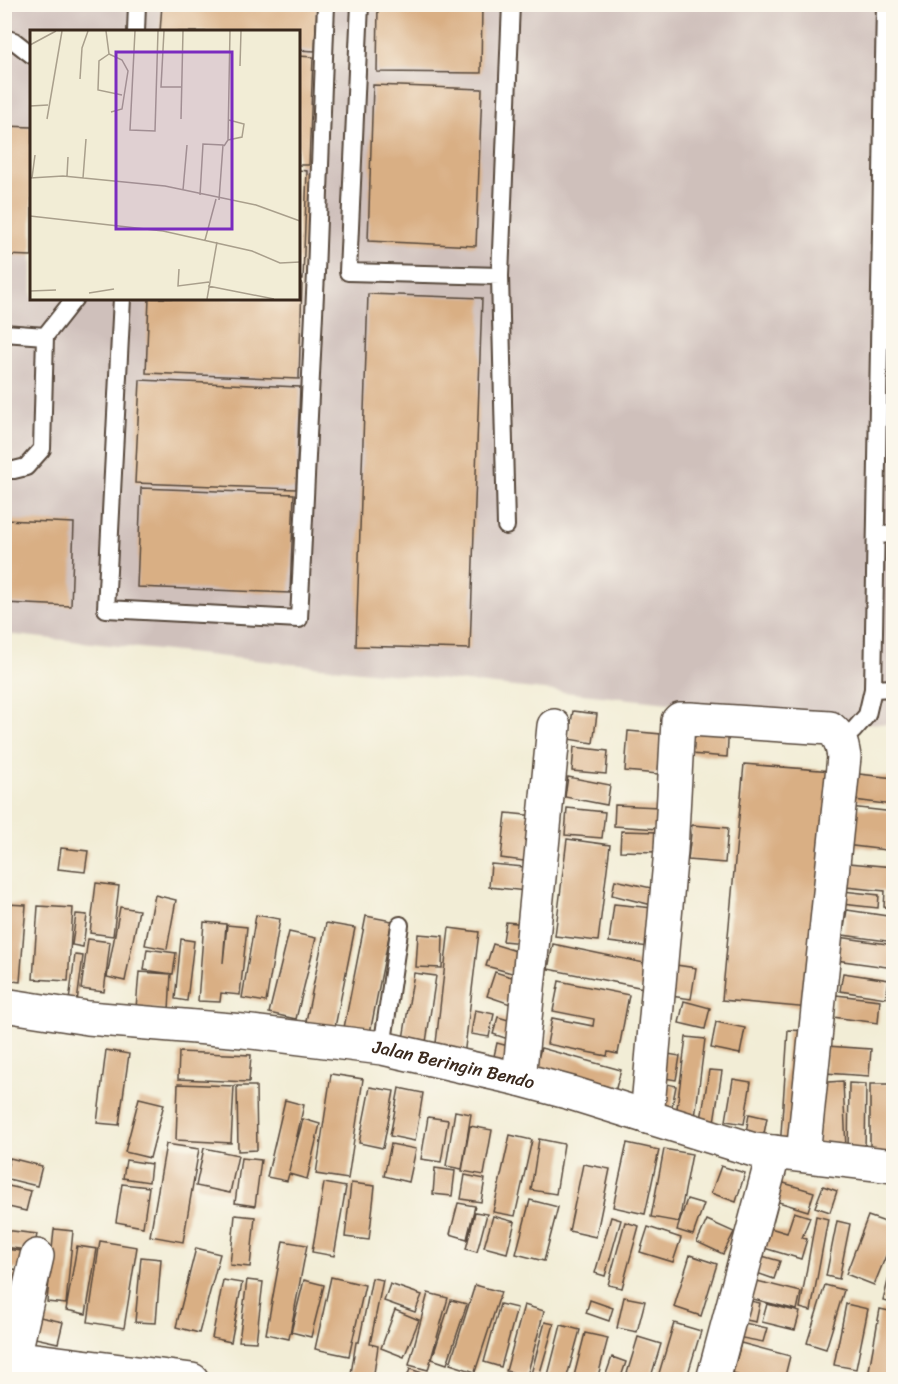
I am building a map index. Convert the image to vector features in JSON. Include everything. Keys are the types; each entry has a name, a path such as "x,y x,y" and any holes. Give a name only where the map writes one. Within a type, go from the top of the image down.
{"street":[{"path":"648,1117 671,850 678,721 690,719 830,728 839,737 844,757 789,1154 713,1380"},
{"path":"519,1079 554,726"},
{"name":"Jalan Beringin Bendo","path":"4,1005 88,1018 243,1031 382,1048 571,1093 754,1150 894,1166"},
{"path":"38,1256 9,1357 192,1380"}],"lane":[{"path":"136,30 137,4"},
{"path":"122,300 106,609 299,619 316,273 326,4"},
{"path":"360,4 348,272 500,276"},
{"path":"506,526 500,276 511,4"},
{"path":"839,737 854,731 867,715 873,689 885,4"},
{"path":"4,39 14,41 30,53"},
{"path":"4,470 26,467 42,449 45,336 73,300"},
{"path":"4,333 45,336"},
{"path":"876,535 894,534"},
{"path":"873,689 894,688"},
{"path":"382,1048 400,925"}],"shaded area":[{"path":"5,5 893,5 893,724 860,723 5,634"}],"building":[{"path":"162,4 317,4 315,51 300,50 300,30 160,30"},
{"path":"378,4 482,4 481,73 377,72"},
{"path":"300,56 313,57 309,165 300,165"},
{"path":"373,85 482,89 476,246 368,241"},
{"path":"4,126 30,127 30,256 4,255"},
{"path":"300,170 307,171 303,279 300,279"},
{"path":"300,283 302,283 299,379 146,373 149,300 300,300"},
{"path":"368,294 482,298 470,649 356,646"},
{"path":"140,380 300,387 296,489 135,483"},
{"path":"141,488 294,494 290,593 137,587"},
{"path":"4,520 74,523 71,606 4,603"},
{"path":"573,711 597,714 593,743 568,739"},
{"path":"693,722 729,724 727,757 691,754"},
{"path":"628,731 661,734 658,774 625,771"},
{"path":"574,747 608,751 606,774 572,771"},
{"path":"744,764 832,771 810,1008 722,1000"},
{"path":"850,773 894,778 892,805 847,799"},
{"path":"568,777 610,785 607,805 565,797"},
{"path":"615,805 659,807 658,829 614,826"},
{"path":"850,807 894,812 894,851 845,845"},
{"path":"567,808 605,812 602,838 565,835"},
{"path":"506,813 536,816 531,862 501,858"},
{"path":"692,825 728,828 725,863 688,860"},
{"path":"621,831 660,832 659,852 620,851"},
{"path":"567,839 610,845 598,941 555,936"},
{"path":"61,848 88,851 85,872 58,869"},
{"path":"848,863 894,867 894,908 884,907 885,891 846,887"},
{"path":"491,864 536,868 535,892 489,887"},
{"path":"615,880 656,889 652,905 612,895"},
{"path":"96,883 119,886 113,936 90,933"},
{"path":"843,891 879,895 878,908 842,904"},
{"path":"155,895 176,900 167,949 145,945"},
{"path":"5,904 26,905 20,982 5,980"},
{"path":"614,904 653,908 649,947 609,942"},
{"path":"38,906 73,908 68,981 33,979"},
{"path":"120,907 139,910 125,981 107,977"},
{"path":"847,910 894,917 894,942 843,935"},
{"path":"76,914 87,915 83,947 72,945"},
{"path":"256,915 280,919 266,1002 242,998"},
{"path":"366,916 392,921 368,1043 342,1038"},
{"path":"204,922 226,924 223,963 227,925 247,927 240,995 221,993 220,1002 198,1001"},
{"path":"506,922 526,924 523,943 503,941"},
{"path":"326,923 355,928 332,1042 303,1036"},
{"path":"449,928 479,932 464,1056 435,1052"},
{"path":"289,932 316,938 296,1019 269,1013"},
{"path":"418,934 443,936 442,968 416,967"},
{"path":"839,937 894,945 894,968 836,960"},
{"path":"88,939 110,942 104,992 81,989"},
{"path":"181,939 194,941 187,1001 175,999"},
{"path":"493,944 529,955 523,976 486,966"},
{"path":"553,944 654,965 649,989 548,969"},
{"path":"147,949 176,953 173,974 144,970"},
{"path":"75,955 83,956 77,1002 69,1001"},
{"path":"669,964 696,968 691,999 664,995"},
{"path":"139,972 171,974 169,1010 136,1008"},
{"path":"495,972 528,982 519,1007 487,996"},
{"path":"414,973 436,976 425,1049 402,1045"},
{"path":"843,973 889,980 886,998 840,991"},
{"path":"559,981 629,995 618,1054 608,1052 607,1056 547,1044 552,1018 593,1026 594,1019 553,1011"},
{"path":"836,995 880,1000 878,1023 833,1017"},
{"path":"684,1001 710,1008 705,1029 679,1023"},
{"path":"475,1010 494,1014 489,1037 471,1034"},
{"path":"498,1017 522,1024 517,1042 493,1034"},
{"path":"716,1022 745,1028 740,1054 711,1048"},
{"path":"788,1030 809,1031 801,1150 780,1149"},
{"path":"686,1037 705,1039 695,1118 676,1116"},
{"path":"497,1043 519,1049 514,1070 492,1065"},
{"path":"826,1046 871,1049 869,1076 825,1073"},
{"path":"541,1048 621,1070 614,1095 534,1073"},
{"path":"106,1050 129,1054 119,1125 97,1123"},
{"path":"179,1052 251,1055 249,1082 178,1079"},
{"path":"662,1053 680,1056 676,1080 658,1077"},
{"path":"709,1070 722,1071 714,1122 701,1120"},
{"path":"331,1074 363,1079 348,1179 316,1174"},
{"path":"733,1079 751,1082 744,1124 726,1121"},
{"path":"843,1081 846,1149 818,1151 815,1083"},
{"path":"658,1082 676,1086 670,1117 652,1113"},
{"path":"849,1083 866,1084 865,1152 848,1152"},
{"path":"178,1084 234,1086 231,1143 176,1140"},
{"path":"870,1084 894,1084 893,1161 870,1161"},
{"path":"237,1086 256,1086 257,1150 238,1151"},
{"path":"370,1087 394,1091 383,1148 359,1143"},
{"path":"399,1088 423,1093 415,1141 390,1136"},
{"path":"139,1098 164,1104 150,1158 125,1152"},
{"path":"285,1100 304,1105 289,1171 303,1119 320,1124 307,1179 289,1174 287,1181 267,1177"},
{"path":"455,1111 471,1114 462,1169 446,1166"},
{"path":"749,1114 767,1118 762,1144 745,1140"},
{"path":"428,1117 448,1120 441,1162 421,1159"},
{"path":"470,1126 492,1130 484,1175 462,1171"},
{"path":"510,1135 532,1140 515,1216 493,1212"},
{"path":"539,1139 564,1144 556,1194 531,1190"},
{"path":"627,1143 659,1150 645,1214 613,1207"},
{"path":"166,1144 199,1149 183,1242 150,1236"},
{"path":"391,1144 416,1149 409,1182 384,1176"},
{"path":"204,1148 238,1155 230,1193 196,1186"},
{"path":"664,1149 692,1154 679,1222 651,1217"},
{"path":"10,1158 42,1166 37,1186 4,1178"},
{"path":"241,1158 261,1160 255,1206 235,1203"},
{"path":"126,1160 151,1164 149,1182 123,1178"},
{"path":"583,1164 610,1169 596,1237 569,1231"},
{"path":"721,1166 745,1173 736,1202 711,1193"},
{"path":"435,1168 455,1171 452,1196 433,1194"},
{"path":"465,1175 485,1179 481,1202 461,1199"},
{"path":"777,1181 814,1192 808,1211 772,1200"},
{"path":"324,1183 346,1187 334,1256 312,1252"},
{"path":"351,1183 375,1186 369,1240 345,1237"},
{"path":"122,1184 149,1187 143,1227 116,1222"},
{"path":"4,1185 31,1191 26,1211 4,1206"},
{"path":"823,1186 837,1191 830,1212 815,1207"},
{"path":"687,1199 704,1204 693,1235 677,1230"},
{"path":"530,1200 558,1207 544,1261 516,1254"},
{"path":"458,1203 475,1206 467,1239 450,1234"},
{"path":"475,1212 487,1214 477,1252 466,1249"},
{"path":"794,1212 810,1217 802,1238 807,1239 801,1259 764,1248 770,1228 787,1233"},
{"path":"235,1215 255,1217 250,1267 230,1265"},
{"path":"493,1216 515,1222 507,1253 484,1247"},
{"path":"816,1216 828,1219 811,1311 800,1308"},
{"path":"868,1216 894,1225 894,1236 874,1285 846,1274"},
{"path":"611,1217 621,1220 605,1276 595,1273"},
{"path":"707,1220 734,1232 723,1254 697,1242"},
{"path":"837,1221 850,1224 839,1279 826,1276"},
{"path":"625,1222 639,1226 622,1288 608,1285"},
{"path":"648,1227 681,1238 673,1262 640,1252"},
{"path":"54,1229 73,1231 66,1304 47,1302"},
{"path":"4,1230 37,1234 34,1251 4,1247"},
{"path":"100,1241 137,1247 124,1328 88,1322"},
{"path":"283,1241 307,1245 289,1339 266,1334"},
{"path":"77,1246 97,1249 86,1314 66,1310"},
{"path":"196,1248 220,1254 199,1333 176,1327"},
{"path":"4,1249 31,1252 30,1271 4,1268"},
{"path":"690,1255 717,1264 701,1316 674,1307"},
{"path":"762,1256 780,1261 774,1279 757,1273"},
{"path":"141,1257 161,1259 156,1323 135,1322"},
{"path":"894,1262 894,1303 883,1301"},
{"path":"4,1274 28,1278 25,1295 4,1291"},
{"path":"331,1277 365,1285 349,1356 315,1349"},
{"path":"372,1278 383,1280 370,1344 378,1346 373,1380 350,1380 356,1342 359,1342"},
{"path":"749,1279 801,1292 797,1310 745,1297"},
{"path":"223,1280 242,1283 231,1342 212,1338"},
{"path":"247,1280 263,1282 256,1342 239,1341"},
{"path":"304,1280 324,1285 311,1337 291,1332"},
{"path":"390,1284 422,1295 415,1312 384,1301"},
{"path":"475,1285 501,1292 475,1372 450,1364"},
{"path":"825,1285 844,1290 826,1349 807,1343"},
{"path":"428,1293 448,1298 428,1370 409,1365"},
{"path":"4,1296 26,1299 22,1319 4,1316"},
{"path":"624,1297 645,1301 637,1332 617,1328"},
{"path":"741,1299 760,1303 756,1322 737,1318"},
{"path":"451,1300 467,1304 447,1364 432,1359"},
{"path":"590,1300 613,1308 609,1321 586,1313"},
{"path":"500,1304 517,1308 501,1367 484,1362"},
{"path":"767,1304 800,1312 795,1330 762,1322"},
{"path":"846,1304 868,1309 856,1369 834,1365"},
{"path":"524,1305 544,1311 527,1376 506,1371"},
{"path":"880,1309 894,1312 894,1368 891,1380 868,1376"},
{"path":"395,1310 419,1320 404,1357 381,1348"},
{"path":"40,1317 63,1322 58,1343 35,1338"},
{"path":"545,1322 554,1324 539,1376 531,1374"},
{"path":"740,1322 767,1328 763,1342 737,1337"},
{"path":"674,1323 701,1331 686,1380 657,1380"},
{"path":"561,1325 580,1330 566,1380 550,1380 547,1379"},
{"path":"585,1333 608,1338 597,1380 573,1380"},
{"path":"638,1337 661,1344 650,1380 625,1380"},
{"path":"741,1343 790,1356 784,1380 736,1380 737,1374 733,1373"},
{"path":"612,1357 626,1362 620,1380 604,1380"},
{"path":"410,1369 434,1377 433,1380 406,1380"}]}
